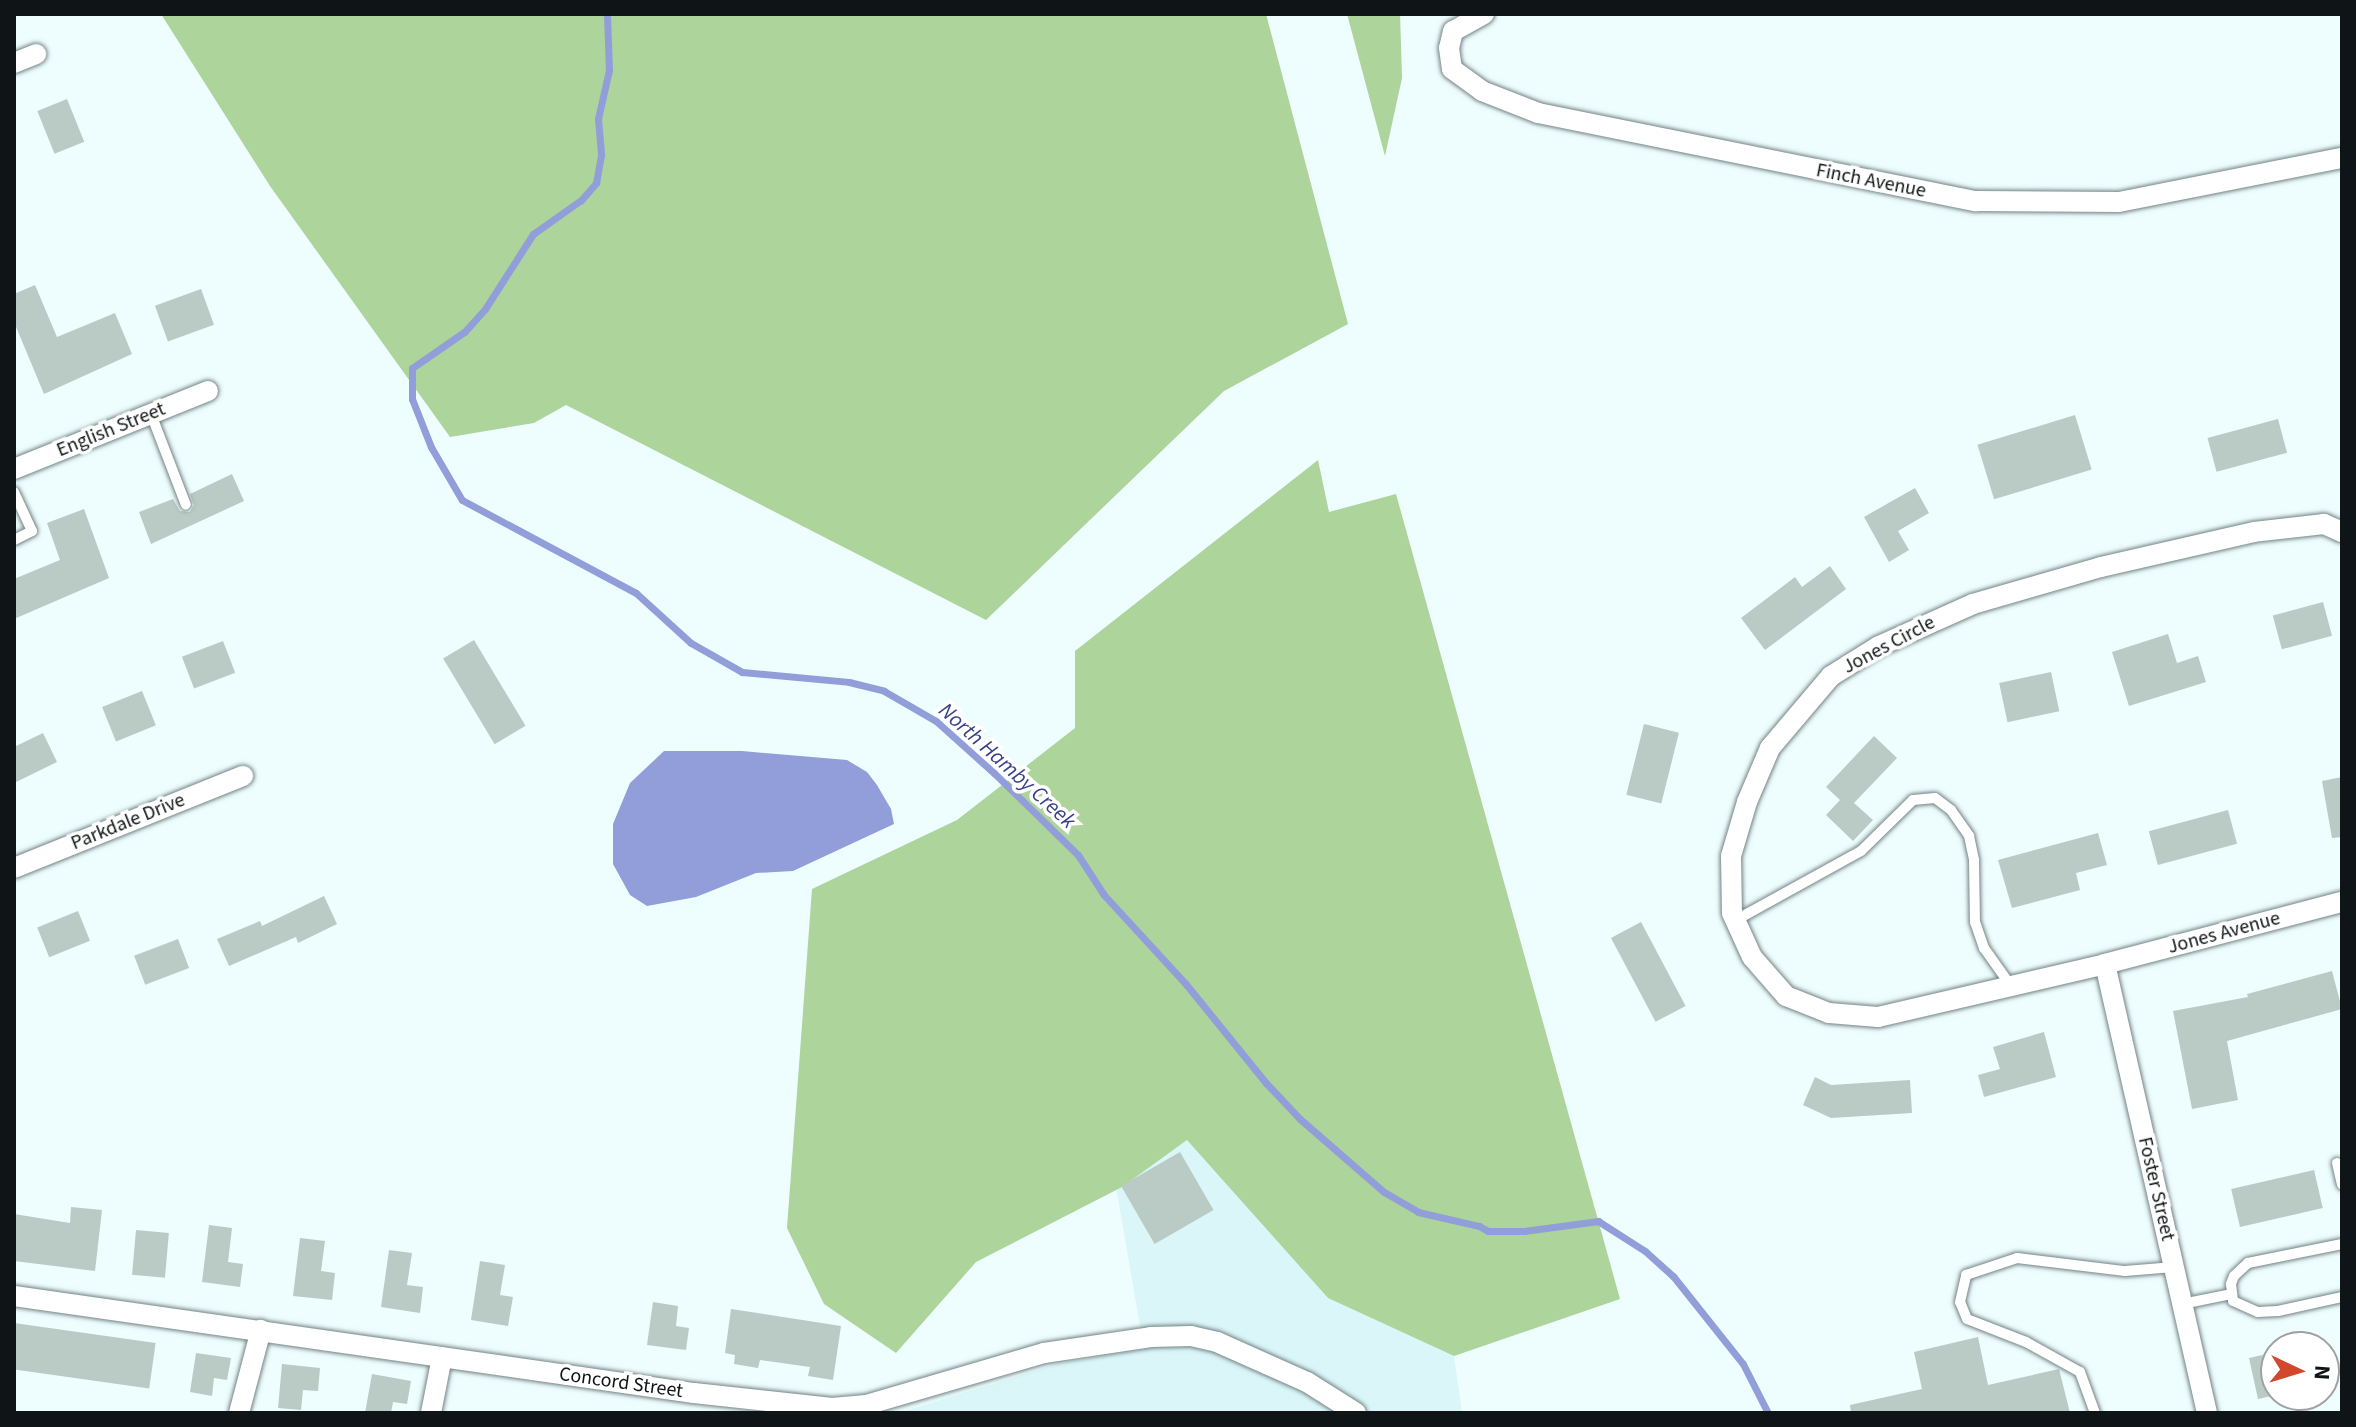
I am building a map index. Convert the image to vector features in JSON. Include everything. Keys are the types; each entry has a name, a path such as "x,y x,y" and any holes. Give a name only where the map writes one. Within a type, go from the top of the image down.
{"street":[{"name":"Finch Avenue","path":"1484,14 1453,31 1449,48 1452,69 1482,91 1538,113 1976,201 2119,202 2342,158"},
{"path":"14,63 36,54"},
{"name":"English Street","path":"14,469 208,391"},
{"name":"Jones Circle","path":"2105,964 1878,1017 1829,1013 1786,996 1752,957 1736,920 1731,856 1747,802 1770,748 1831,676 1879,646 1973,604 2087,571 2254,532 2324,524 2342,532"},
{"name":"Parkdale Drive","path":"14,868 243,776"},
{"name":"Jones Avenue","path":"2105,964 2342,902"},
{"name":"Foster Street","path":"2105,964 2207,1413"},
{"name":"Concord Street","path":"14,1296 694,1393 832,1408 866,1405 1044,1353 1173,1335 1217,1342 1307,1382 1356,1413"},
{"path":"239,1413 261,1330"},
{"path":"431,1413 442,1357"}],"lane":[{"path":"151,414 186,505"},
{"path":"14,492 32,531 14,540"},
{"path":"1736,920 1861,851 1879,837 1906,805 1931,797 1951,810 1969,836 1974,860 1975,922 1984,948 2011,986"},
{"path":"2337,1163 2342,1184"},
{"path":"2342,1244 2248,1263 2234,1276 2231,1294 2240,1307 2258,1312 2278,1311 2342,1297"},
{"path":"2095,1413 2080,1372 2026,1342 1967,1319 1960,1302 1966,1275 2017,1258 2125,1271 2174,1267"},
{"path":"2182,1304 2231,1294"}],"shaded area":[{"path":"1188,1140 1328,1298 1454,1356 1462,1413 899,1413 1057,1364 1144,1349 1116,1187"}],"green space":[{"path":"161,14 1266,14 1348,324 1224,391 986,620 566,405 534,423 450,437 270,186"},
{"path":"1347,14 1400,14 1402,78 1385,156"},
{"path":"1318,460 1329,512 1396,494 1620,1299 1454,1356 1328,1298 1187,1140 1122,1187 976,1262 896,1353 824,1304 787,1228 812,889 957,820 1075,728 1075,651"}],"water":[{"path":"664,751 742,751 847,760 867,772 877,785 891,809 894,824 793,871 756,873 696,897 647,906 630,895 613,864 613,824 630,783"}],"building":[{"path":"67,99 84,142 55,154 37,111"},
{"path":"35,285 57,337 115,313 132,354 44,394 14,322 14,294"},
{"path":"201,289 214,325 168,341 155,306"},
{"path":"2075,415 2092,470 1994,499 1977,445"},
{"path":"2278,419 2287,453 2217,472 2207,438"},
{"path":"232,474 244,501 151,544 139,512 173,499 180,511 190,512 194,505 190,494"},
{"path":"1915,488 1929,513 1898,531 1909,550 1889,562 1864,517"},
{"path":"84,509 109,578 14,619 14,579 60,560 47,523"},
{"path":"1830,566 1846,589 1765,650 1741,618 1795,577 1802,587"},
{"path":"2323,602 2332,636 2282,649 2273,615"},
{"path":"2168,634 2177,663 2198,656 2206,682 2129,706 2112,652"},
{"path":"474,640 526,726 495,744 443,659"},
{"path":"223,641 235,673 194,689 182,657"},
{"path":"2051,672 2059,711 2007,722 1999,683"},
{"path":"142,691 156,725 116,741 102,707"},
{"path":"1644,724 1679,733 1661,804 1626,795"},
{"path":"43,733 57,762 14,783 14,747"},
{"path":"1874,736 1897,758 1854,803 1873,820 1853,841 1826,815 1840,800 1826,787"},
{"path":"2342,777 2342,837 2332,838 2322,781"},
{"path":"2228,810 2237,844 2158,865 2149,831"},
{"path":"2098,833 2107,865 2076,873 2080,890 2012,908 1998,860"},
{"path":"324,896 337,924 298,943 296,937 229,966 217,939 260,921 262,926"},
{"path":"78,911 90,941 49,957 37,927"},
{"path":"1641,922 1686,1006 1656,1022 1611,938"},
{"path":"178,939 189,968 145,985 134,956"},
{"path":"2332,971 2342,1009 2227,1041 2238,1100 2192,1109 2173,1011 2248,997 2247,994"},
{"path":"2044,1032 2056,1077 1984,1097 1978,1075 2000,1069 1993,1047"},
{"path":"1815,1077 1831,1085 1910,1080 1912,1113 1831,1118 1803,1105"},
{"path":"1180,1152 1214,1210 1155,1244 1121,1186"},
{"path":"2314,1170 2323,1208 2240,1227 2231,1189"},
{"path":"71,1207 102,1210 95,1271 14,1261 14,1214 70,1223"},
{"path":"209,1225 232,1228 228,1262 243,1264 240,1287 202,1282"},
{"path":"136,1230 169,1233 165,1278 132,1275"},
{"path":"300,1238 325,1241 321,1271 335,1273 332,1300 293,1296"},
{"path":"389,1250 412,1253 407,1285 423,1287 420,1313 381,1307"},
{"path":"480,1261 505,1265 500,1295 513,1297 508,1326 471,1320"},
{"path":"653,1302 678,1306 676,1326 689,1328 686,1350 647,1345"},
{"path":"731,1309 841,1326 833,1380 808,1376 810,1367 760,1360 758,1368 734,1364 735,1355 725,1353"},
{"path":"14,1323 156,1343 149,1388 14,1369"},
{"path":"1978,1337 1988,1385 2059,1369 2070,1413 1851,1413 1850,1405 1922,1389 1914,1352"},
{"path":"196,1353 231,1358 227,1380 214,1378 212,1396 190,1392"},
{"path":"2260,1356 2260,1399 2258,1399 2249,1358"},
{"path":"282,1364 320,1368 318,1391 303,1390 301,1410 278,1408"},
{"path":"372,1374 411,1381 407,1404 393,1402 391,1413 365,1413"}],"waterway":[{"name":"North Hamby Creek","path":"607,14 609,70 598,119 601,155 596,183 581,200 533,234 485,309 464,332 412,368 412,399 431,447 462,500 636,593 691,643 742,672 849,682 884,691 936,721 1078,855 1104,895 1185,983 1266,1083 1300,1119 1384,1192 1418,1212 1479,1226 1488,1231 1524,1231 1598,1221 1645,1251 1673,1276 1743,1364 1768,1413"}]}
